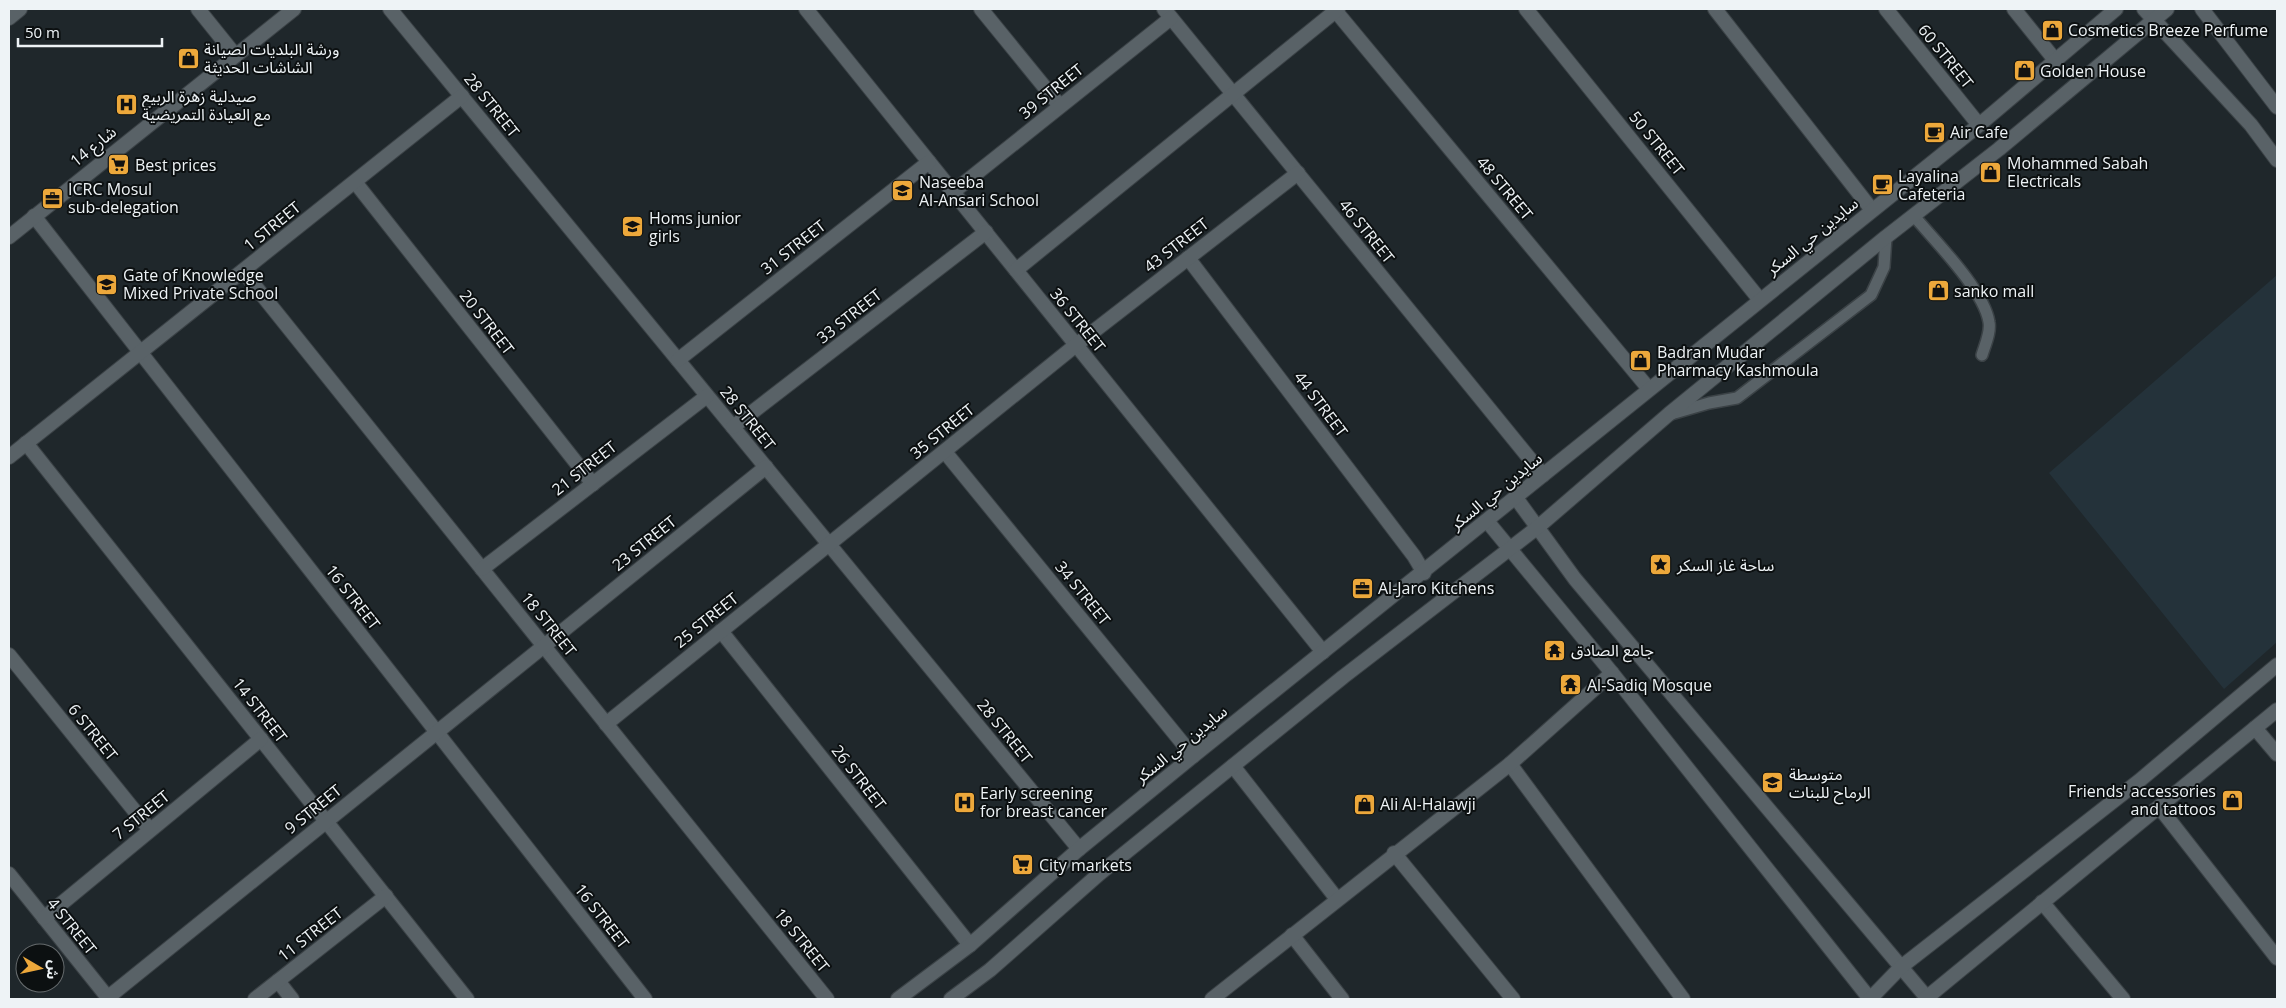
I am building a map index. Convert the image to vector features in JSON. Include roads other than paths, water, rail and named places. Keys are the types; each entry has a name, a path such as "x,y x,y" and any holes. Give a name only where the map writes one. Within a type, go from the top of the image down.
{"street":[{"path":"198,9 236,55"},
{"name":"شارع 14","path":"9,237 294,9"},
{"name":"28 STREET","path":"390,9 1079,849"},
{"name":"36 STREET","path":"806,9 1323,652"},
{"path":"982,9 1060,106"},
{"path":"1016,270 1233,95 1336,9"},
{"name":"48 STREET","path":"1336,9 1649,389"},
{"name":"50 STREET","path":"1526,9 1760,300"},
{"path":"1715,9 1872,210"},
{"name":"60 STREET","path":"1886,9 1979,124"},
{"path":"2014,9 2054,60"},
{"name":"سايدين حي السكر","path":"898,999 970,945 1079,849 1979,124 2116,9"},
{"path":"951,999 990,970 1100,874 1233,766 1444,598 1538,527 1669,414 1886,237 1999,149 2149,14 2167,9"},
{"path":"2202,9 2277,106"},
{"name":"39 STREET","path":"953,192 1060,106 1167,13"},
{"name":"46 STREET","path":"1167,13 1543,476"},
{"path":"2149,14 2251,125 2277,160"},
{"name":"1 STREET","path":"9,456 462,96"},
{"name":"31 STREET","path":"678,360 929,162"},
{"name":"43 STREET","path":"1076,345 1298,174"},
{"name":"20 STREET","path":"355,182 592,484"},
{"name":"16 STREET","path":"34,216 645,999"},
{"name":"33 STREET","path":"733,427 986,232"},
{"name":"44 STREET","path":"1188,258 1414,556 1424,572"},
{"name":"18 STREET","path":"243,271 827,999"},
{"name":"35 STREET","path":"829,543 1076,345"},
{"name":"21 STREET","path":"482,569 707,396"},
{"name":"14 STREET","path":"26,443 468,999"},
{"name":"34 STREET","path":"944,452 1193,756"},
{"name":"23 STREET","path":"543,645 766,467"},
{"path":"1516,498 1575,579 1927,999 2042,902 2160,808 2277,710"},
{"path":"1487,521 1612,673 1870,999 1901,967 2139,781 2277,665"},
{"name":"25 STREET","path":"606,724 829,543"},
{"name":"26 STREET","path":"721,631 970,945"},
{"name":"9 STREET","path":"107,999 543,645"},
{"name":"6 STREET","path":"9,655 150,830"},
{"path":"1212,999 1394,853 1510,764 1612,673"},
{"path":"2255,728 2277,754"},
{"name":"7 STREET","path":"44,918 261,739"},
{"path":"1510,764 1683,999"},
{"path":"1233,766 1337,899"},
{"path":"2160,808 2277,958"},
{"path":"1394,853 1513,999"},
{"name":"4 STREET","path":"9,874 107,999"},
{"name":"11 STREET","path":"255,999 386,896"},
{"path":"2042,902 2123,999"},
{"path":"1292,935 1342,999"},
{"path":"278,981 292,999"}],"lane":[{"path":"1914,216 1980,298 1989,321 1989,332 1982,355"},
{"path":"1669,414 1709,403 1737,398 1871,295 1884,266 1886,237"}],"place":[{"name":"Cosmetics Breeze Perfume","path":"2052,30"},
{"name":"ورشة البلديات لصيانة الشاشات الحديثة","path":"188,58"},
{"name":"Golden House","path":"2024,71"},
{"name":"صيدلية زهرة الربيع مع العيادة التمريضية","path":"126,105"},
{"name":"Air Cafe","path":"1934,132"},
{"name":"Best prices","path":"119,165"},
{"name":"Mohammed Sabah Electricals","path":"1991,172"},
{"name":"Layalina Cafeteria","path":"1882,185"},
{"name":"Naseeba Al-Ansari School","path":"903,191"},
{"name":"ICRC Mosul sub-delegation","path":"52,198"},
{"name":"Homs junior girls","path":"633,227"},
{"name":"Gate of Knowledge Mixed Private School","path":"107,284"},
{"name":"sanko mall","path":"1938,291"},
{"name":"Badran Mudar Pharmacy Kashmoula","path":"1641,361"},
{"name":"ساحة غاز السكر","path":"1661,565"},
{"name":"Al-Jaro Kitchens","path":"1362,588"},
{"name":"جامع الصادق","path":"1555,650"},
{"name":"Al-Sadiq Mosque","path":"1571,685"},
{"name":"متوسطة الرماح للبنات","path":"1773,783"},
{"name":"Friends' accessories and tattoos","path":"2232,800"},
{"name":"Early screening for breast cancer","path":"964,802"},
{"name":"Ali Al-Halawji","path":"1364,804"},
{"name":"City markets","path":"1023,865"}]}
